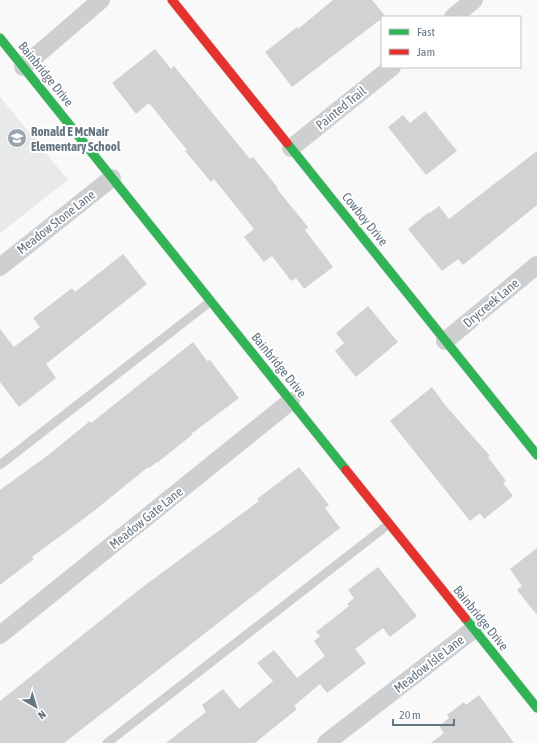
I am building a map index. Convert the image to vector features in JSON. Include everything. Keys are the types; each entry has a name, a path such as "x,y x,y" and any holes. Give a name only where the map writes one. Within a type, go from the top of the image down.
{"street":[{"path":"23,67 101,0"},
{"name":"Cowboy Drive","path":"172,0 537,455"},
{"path":"454,16 474,0"},
{"name":"Bainbridge Drive","path":"0,38 537,708"},
{"name":"Painted Trail","path":"291,148 391,68"},
{"name":"Meadow Stone Lane","path":"0,267 112,178"},
{"name":"Drycreek Lane","path":"445,341 537,265"},
{"name":"Meadow Gate Lane","path":"0,635 291,401"},
{"name":"Meadow Isle Lane","path":"326,743 474,629"}],"lane":[{"path":"0,465 211,301"},
{"path":"107,743 389,524"}],"shaded area":[{"name":"Ronald E McNair Elementary School","path":"0,97 68,180 0,233"}],"building":[{"path":"333,0 372,0 385,16 381,16 381,19 292,87 265,52 297,27 298,29"},
{"path":"155,49 171,69 174,66 250,159 253,157 308,227 305,230 333,267 304,289 296,278 291,281 272,256 264,262 244,237 254,229 214,179 211,182 185,151 187,150 149,103 136,114 112,83"},
{"path":"425,111 457,151 426,175 388,127 403,115 410,123"},
{"path":"537,151 537,205 463,265 458,259 442,271 408,229 439,206 449,219"},
{"path":"123,254 147,284 46,364 56,378 19,407 0,382 0,329 14,347 40,327 33,318 72,288 75,292"},
{"path":"368,306 398,342 356,377 335,351 344,343 336,333"},
{"path":"193,342 207,361 210,360 239,398 191,434 192,435 157,463 149,468 148,467 94,511 32,557 34,559 0,585 0,490 47,456 90,421 91,423"},
{"path":"432,387 445,405 490,456 488,457 506,481 503,483 513,496 484,519 480,513 470,521 390,421"},
{"path":"299,467 329,505 325,508 340,528 64,743 0,743 0,701 140,589 259,501 257,499"},
{"path":"537,548 537,615 517,590 522,586 510,569"},
{"path":"378,567 417,616 390,637 383,628 355,649 366,663 327,693 320,684 294,706 297,709 255,743 166,743 206,712 202,705 223,689 239,709 273,681 257,663 274,650 297,678 325,656 314,641 320,636 316,632 349,606 347,604 354,598 348,590"},
{"path":"479,695 514,743 431,743 444,733 439,726 449,718 447,715 464,702 466,705"}],"traffic: fast":[{"path":"0,38 346,470"},
{"path":"287,143 537,455"},
{"path":"465,618 537,708"}],"traffic: jam":[{"path":"172,0 287,143"},
{"path":"346,470 465,618"}],"place":[{"name":"Ronald E McNair Elementary School","path":"17,138"}]}
